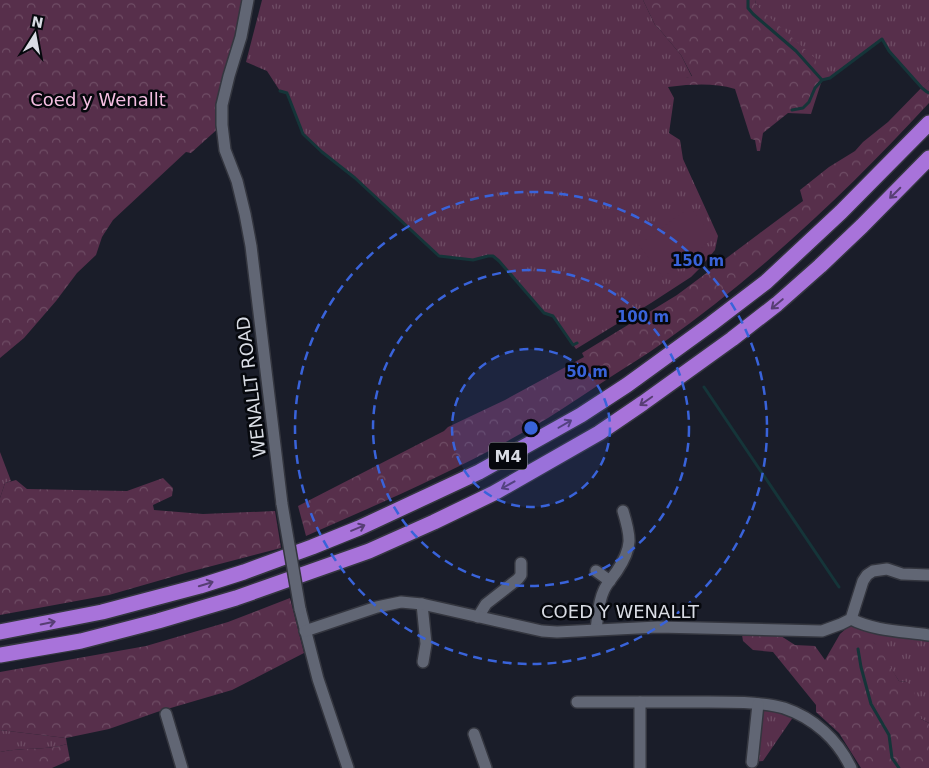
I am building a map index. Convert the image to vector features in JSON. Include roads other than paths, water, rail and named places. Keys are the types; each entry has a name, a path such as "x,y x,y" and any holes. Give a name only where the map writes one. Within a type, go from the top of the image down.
{"highway":[{"name":"M4","path":"0,632 102,612 200,586 244,572 359,528 479,472 581,415 711,324 766,282 841,212 929,123"},
{"name":"M4","path":"0,655 80,641 236,598 369,551 494,493 599,433 740,333 777,304 820,266 929,158"}],"street":[{"name":"WENALLT ROAD","path":"248,0 241,37 228,76 222,105 225,150 237,181 251,246 282,504 300,609 318,679 348,768"},
{"path":"596,629 600,601 604,590 618,571 630,542 629,530 623,511"},
{"path":"478,617 486,604 518,579 521,575 521,563"},
{"path":"929,576 902,574 887,569 873,571 862,580 851,618 874,628 929,635"},
{"path":"596,571 610,581"},
{"name":"COED Y WENALLT","path":"305,630 377,606 401,602 422,604 542,631 557,632 658,627 822,631 851,618"},
{"path":"422,604 426,644 423,662"},
{"path":"577,702 717,702 758,704 785,709 813,722 828,734 851,768"},
{"path":"640,702 640,768"},
{"path":"752,762 758,704"},
{"path":"166,714 182,768"},
{"path":"474,734 486,768"}],"waterway":[{"path":"748,0 748,8 753,14 796,51 822,80"},
{"path":"792,110 803,108 809,102 815,88 822,80 830,78 882,39 889,51 922,88 929,93"},
{"path":"280,91 287,93 303,134 355,178 439,256 473,260 493,256 544,313 553,316 573,345 577,343"},
{"path":"704,387 839,587"},
{"path":"858,649 871,704 889,735 892,758 899,768"}],"park label":[{"name":"Coed y Wenallt","path":"98,99"}]}
